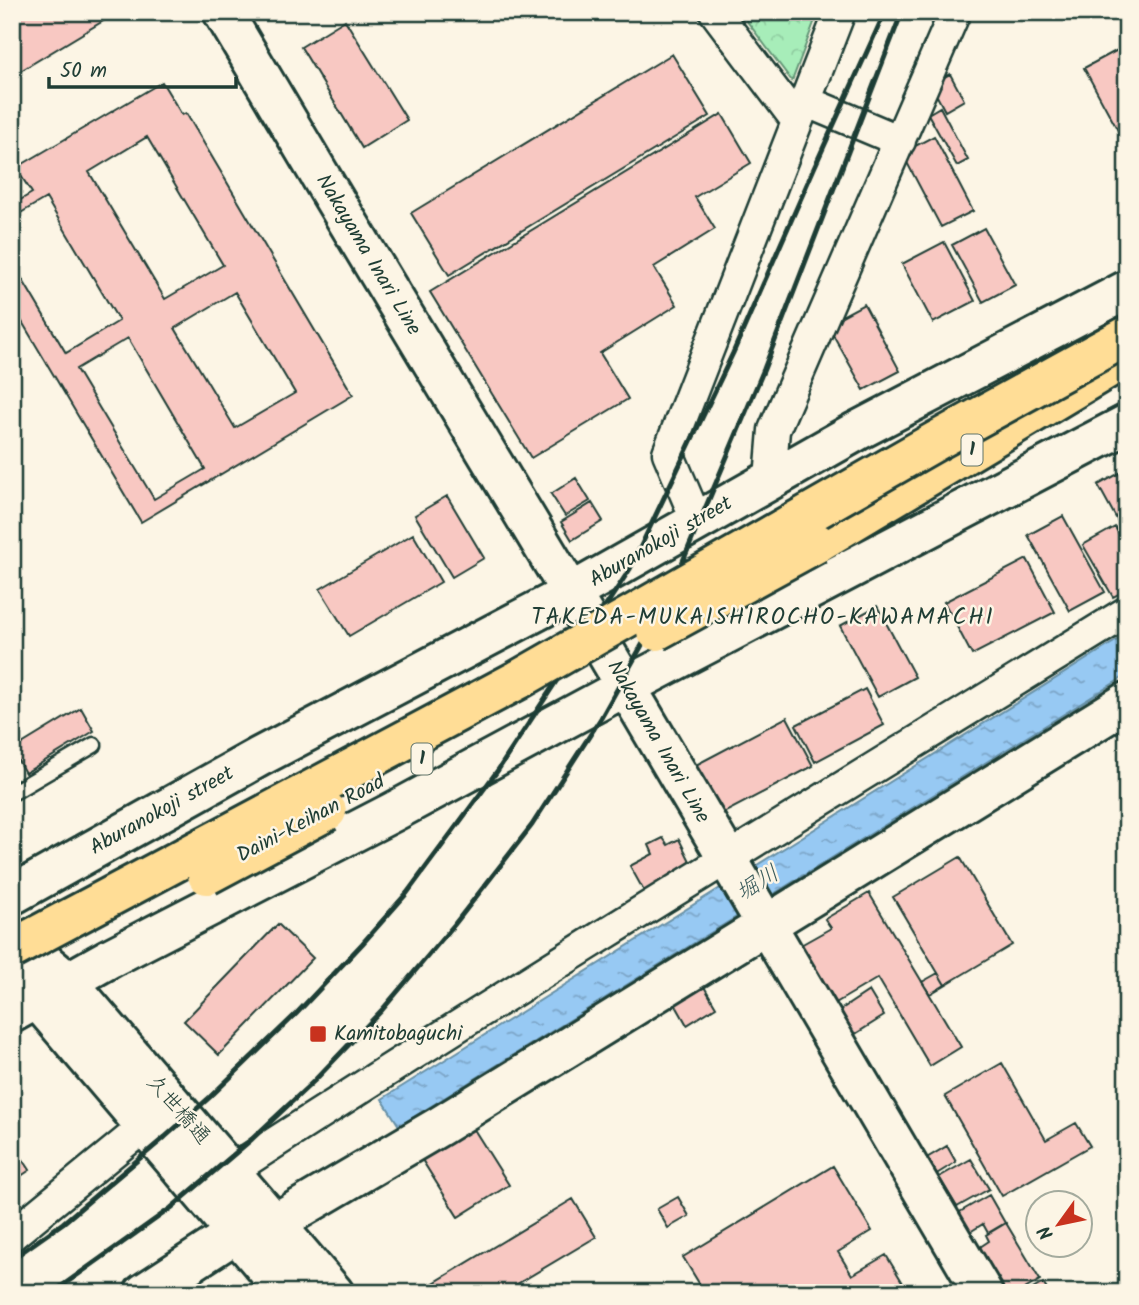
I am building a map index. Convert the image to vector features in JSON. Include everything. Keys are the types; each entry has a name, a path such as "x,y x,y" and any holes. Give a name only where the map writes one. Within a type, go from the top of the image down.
{"highway":[{"path":"12,948 519,680 936,441 1127,337"},
{"name":"Daini-Keihan Road","path":"817,543 1127,357"},
{"name":"Daini-Keihan Road","path":"12,940 51,933 111,916 182,888 817,543 1127,388"}],"street":[{"name":"Nakayama Inari Line","path":"223,12 571,593 983,1293"},
{"path":"715,12 801,111 900,141"},
{"path":"697,521 668,453 841,12"},
{"path":"770,479 774,430 955,12"},
{"name":"Aburanokoji street","path":"12,895 259,757 571,593 857,431 1127,290"},
{"path":"32,994 393,812 1127,424"},
{"path":"231,1171 1127,612"},
{"path":"275,1223 440,1126 763,921 1127,702"},
{"name":"久世橋通","path":"12,940 25,946 32,994 287,1293"},
{"name":"久世橋通","path":"32,994 231,1171 334,1293"},
{"path":"12,1235 145,1126"},
{"path":"144,1293 236,1233"}],"lane":[{"path":"12,793 94,745"}],"green space":[{"path":"740,12 818,12 792,81"}],"water":[{"name":"堀川","path":"1127,634 1127,675 399,1126 382,1099"}],"building":[{"path":"13,12 118,12 12,76"},
{"path":"345,20 407,120 362,148 301,47"},
{"path":"1127,45 1127,147 1084,68"},
{"path":"672,54 710,116 449,275 411,213"},
{"path":"950,74 964,100 945,111 931,85"},
{"path":"162,82 182,115 186,113 353,395 141,522 12,305 12,262 66,353 119,321 46,198 12,218 12,205 32,193 16,168","holes":["147,137 223,265 165,299 89,172","235,292 295,393 235,428 175,328","128,338 205,469 154,499 76,369"]},
{"path":"940,107 968,160 957,166 928,114"},
{"path":"722,114 751,163 695,197 715,229 654,267 677,305 600,353 628,399 531,458 430,292"},
{"path":"934,136 973,211 941,227 902,153"},
{"path":"984,228 1015,285 983,302 952,245"},
{"path":"944,242 975,301 933,323 902,264"},
{"path":"864,304 900,371 864,390 827,324"},
{"path":"1127,469 1127,538 1098,485"},
{"path":"576,478 590,501 565,516 551,494"},
{"path":"447,496 484,558 452,577 415,515"},
{"path":"592,503 603,521 572,540 561,522"},
{"path":"1063,516 1105,592 1070,611 1028,535"},
{"path":"1115,527 1127,549 1127,590 1113,597 1083,545"},
{"path":"413,534 441,582 349,636 320,589"},
{"path":"1027,559 1055,612 972,655 944,602"},
{"path":"877,606 915,677 878,697 840,626"},
{"path":"865,689 884,725 815,762 796,725"},
{"path":"81,708 94,731 25,773 12,750"},
{"path":"787,717 813,766 718,816 692,767"},
{"path":"663,838 668,845 679,839 693,867 645,893 630,866 653,854 649,845"},
{"path":"960,857 1012,945 945,985 893,897"},
{"path":"869,893 961,1047 930,1066 878,978 834,1004 799,946 831,928 825,919"},
{"path":"278,924 313,958 219,1055 184,1021"},
{"path":"938,973 945,985 930,994 922,982"},
{"path":"703,985 716,1007 687,1025 674,1002"},
{"path":"869,991 884,1016 852,1036 837,1012"},
{"path":"1002,1063 1046,1140 1076,1123 1090,1146 1002,1196 945,1096"},
{"path":"470,1123 509,1185 458,1217 419,1155"},
{"path":"12,1143 30,1170 12,1182"},
{"path":"947,1146 956,1162 935,1175 925,1159"},
{"path":"971,1159 989,1189 957,1207 939,1177"},
{"path":"833,1166 872,1231 838,1252 852,1275 886,1255 909,1293 705,1293 683,1257"},
{"path":"989,1195 1005,1223 988,1233 983,1224 970,1232 958,1213"},
{"path":"678,1197 689,1216 668,1228 657,1209"},
{"path":"573,1199 596,1237 502,1293 417,1293"},
{"path":"1006,1223 1024,1253 1024,1260 1028,1260 1040,1280 1018,1293 1002,1293 977,1249 989,1241 986,1235"},
{"path":"1043,1283 1049,1293 1026,1293"}],"railway":[{"path":"12,1259 63,1223 165,1137 296,1014 407,893 498,770 630,569 733,353 885,12"},
{"path":"52,1293 171,1208 252,1139 314,1081 382,1010 454,925 532,825 601,718 664,606 764,369 902,12"}],"place":[{"name":"Kamitobaguchi","path":"318,1034"}],"district":[{"name":"TAKEDA-MUKAISHIROCHO-KAWAMACHI","path":"763,618"}]}
